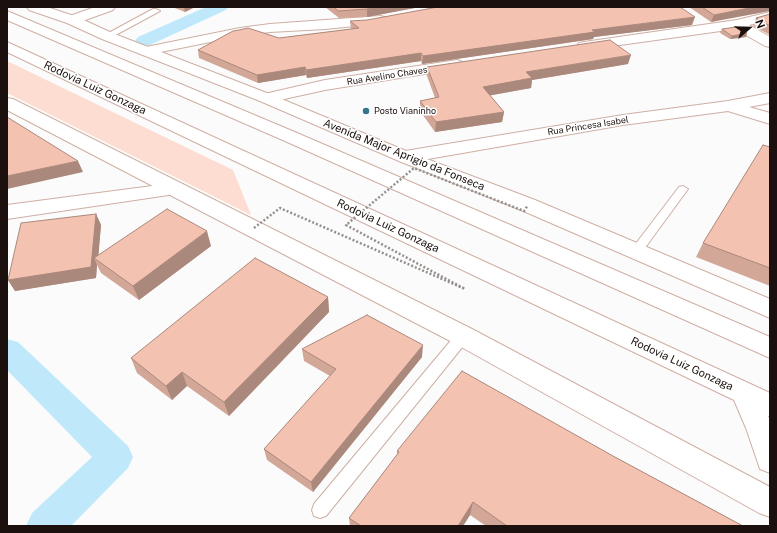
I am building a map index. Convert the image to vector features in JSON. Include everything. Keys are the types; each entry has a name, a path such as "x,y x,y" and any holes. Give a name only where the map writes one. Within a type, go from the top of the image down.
{"main road":[{"name":"Avenida Major Aprigio da Fonseca","path":"34,7 72,20 107,36 266,98 405,157 528,205 635,253 770,309"},
{"path":"72,20 108,7"},
{"path":"7,15 291,137 770,348"},
{"path":"570,48 737,24 770,16"},
{"path":"146,51 240,32 270,28 367,22 394,18"},
{"path":"694,18 710,28"},
{"path":"737,24 770,43"},
{"name":"Rodovia Luiz Gonzaga","path":"7,46 770,405"},
{"name":"Rua Avelino Chaves","path":"266,98 325,85 472,63"},
{"name":"Rua Princesa Isabel","path":"405,157 623,120 728,106 770,98"},
{"path":"7,103 463,336 770,503"},
{"path":"728,106 770,119"},
{"path":"7,212 174,189"},
{"path":"743,392 760,428 770,460"}],"lane":[{"path":"107,36 156,11"},
{"path":"635,253 683,189"},
{"path":"320,510 463,336"}],"path":[{"path":"254,228 280,208 465,289 346,225 414,168 524,211 528,205"}],"shaded area":[{"path":"7,61 233,170 251,215 7,93"}],"building":[{"path":"334,7 377,7 338,11"},
{"path":"438,7 680,7 695,17 592,30 595,32 423,56 421,53 306,70 305,67 257,75 198,50 233,31 248,28 279,38 359,28 350,21 367,20"},
{"path":"702,7 754,7 714,15"},
{"path":"770,14 770,26 756,18"},
{"path":"736,27 747,33 732,36 722,29"},
{"path":"610,40 631,55 526,72 532,78 483,87 504,112 436,122 420,101 439,97 427,67"},
{"path":"7,117 78,161 7,176"},
{"path":"763,145 770,147 770,268 703,243"},
{"path":"167,209 207,231 133,286 94,258"},
{"path":"96,214 91,267 8,280 21,223"},
{"path":"255,258 328,297 224,402 182,372 166,386 131,358"},
{"path":"367,315 423,345 311,482 264,449 336,369 302,349"},
{"path":"462,371 613,456 743,526 507,526 473,502 458,526 361,526 349,518 399,452 397,451"}],"waterway":[{"path":"144,41 220,7"},
{"path":"7,351 116,457 45,526"}],"place":[{"name":"Posto Vianinho","path":"366,111"}]}
